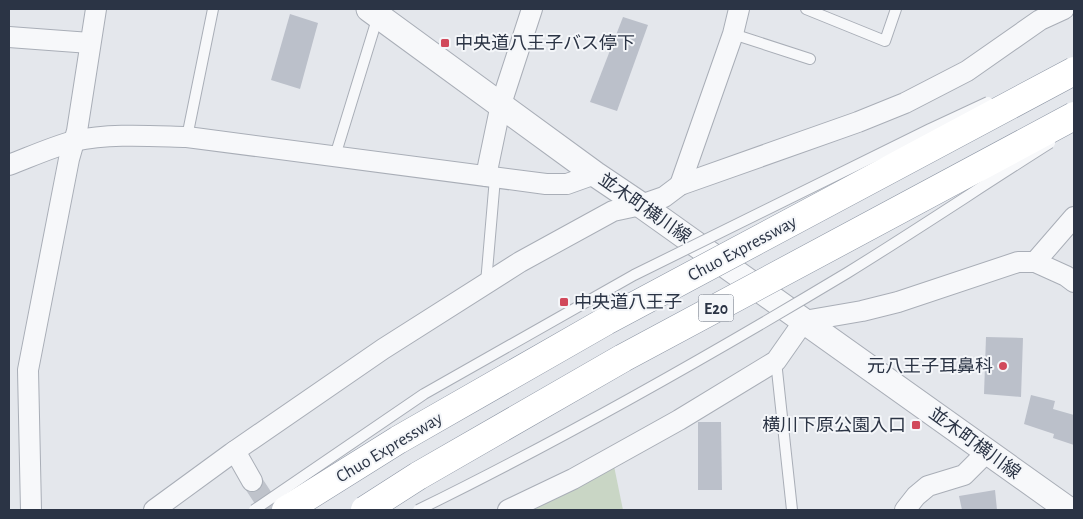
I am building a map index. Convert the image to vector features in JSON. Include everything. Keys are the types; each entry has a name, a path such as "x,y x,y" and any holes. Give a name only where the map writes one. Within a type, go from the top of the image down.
{"highway":[{"name":"Chuo Expressway","path":"286,510 398,440 606,321 1074,71"},
{"name":"E20","path":"365,510 418,476 623,358 1074,116"}],"street":[{"path":"31,510 28,370 73,142 77,131 96,9"},
{"path":"490,177 501,104 532,9"},
{"path":"680,185 733,34 739,9"},
{"path":"154,510 235,451 383,349 520,262 613,211 642,205 664,196 680,185 858,122 905,103 967,71 1040,15 1064,9"},
{"name":"並木町横川線","path":"374,12 595,174 642,205 1069,510"},
{"path":"9,37 90,43"},
{"path":"9,165 73,142 93,138 133,136 187,137 553,184 566,184 595,174"},
{"path":"1035,262 1074,216"},
{"path":"508,510 574,479 679,420 776,361 804,321 862,311 898,302 1018,262 1035,262 1066,276 1074,282"},
{"path":"235,451 252,481"},
{"path":"905,510 916,496 928,486 964,475 988,451"}],"lane":[{"path":"187,137 212,9"},
{"path":"806,9 885,41 896,9"},
{"path":"335,156 374,12"},
{"path":"733,34 810,59"},
{"path":"1029,83 1074,63"},
{"path":"254,510 424,394 634,276 922,133 993,100"},
{"path":"418,510 500,470 712,352 848,272 1058,139"},
{"path":"486,284 490,177"},
{"path":"776,361 792,510"}],"green space":[{"path":"614,466 623,510 533,510 576,488"}],"building":[{"path":"290,14 318,23 300,89 271,80"},
{"path":"623,17 648,25 617,111 590,102"},
{"name":"元八王子耳鼻科","path":"986,337 1023,338 1021,397 984,394"},
{"path":"1031,395 1055,401 1053,409 1074,415 1074,445 1053,438 1054,434 1024,424"},
{"path":"698,422 721,422 722,490 698,490"},
{"path":"995,490 997,510 962,510 959,496"}],"tunnel":[{"path":"252,481 271,510"}],"place":[{"name":"中央道八王子バス停下","path":"445,43"},
{"name":"中央道八王子","path":"564,302"},
{"name":"元八王子耳鼻科","path":"1003,366"},
{"name":"横川下原公園入口","path":"916,425"}]}
